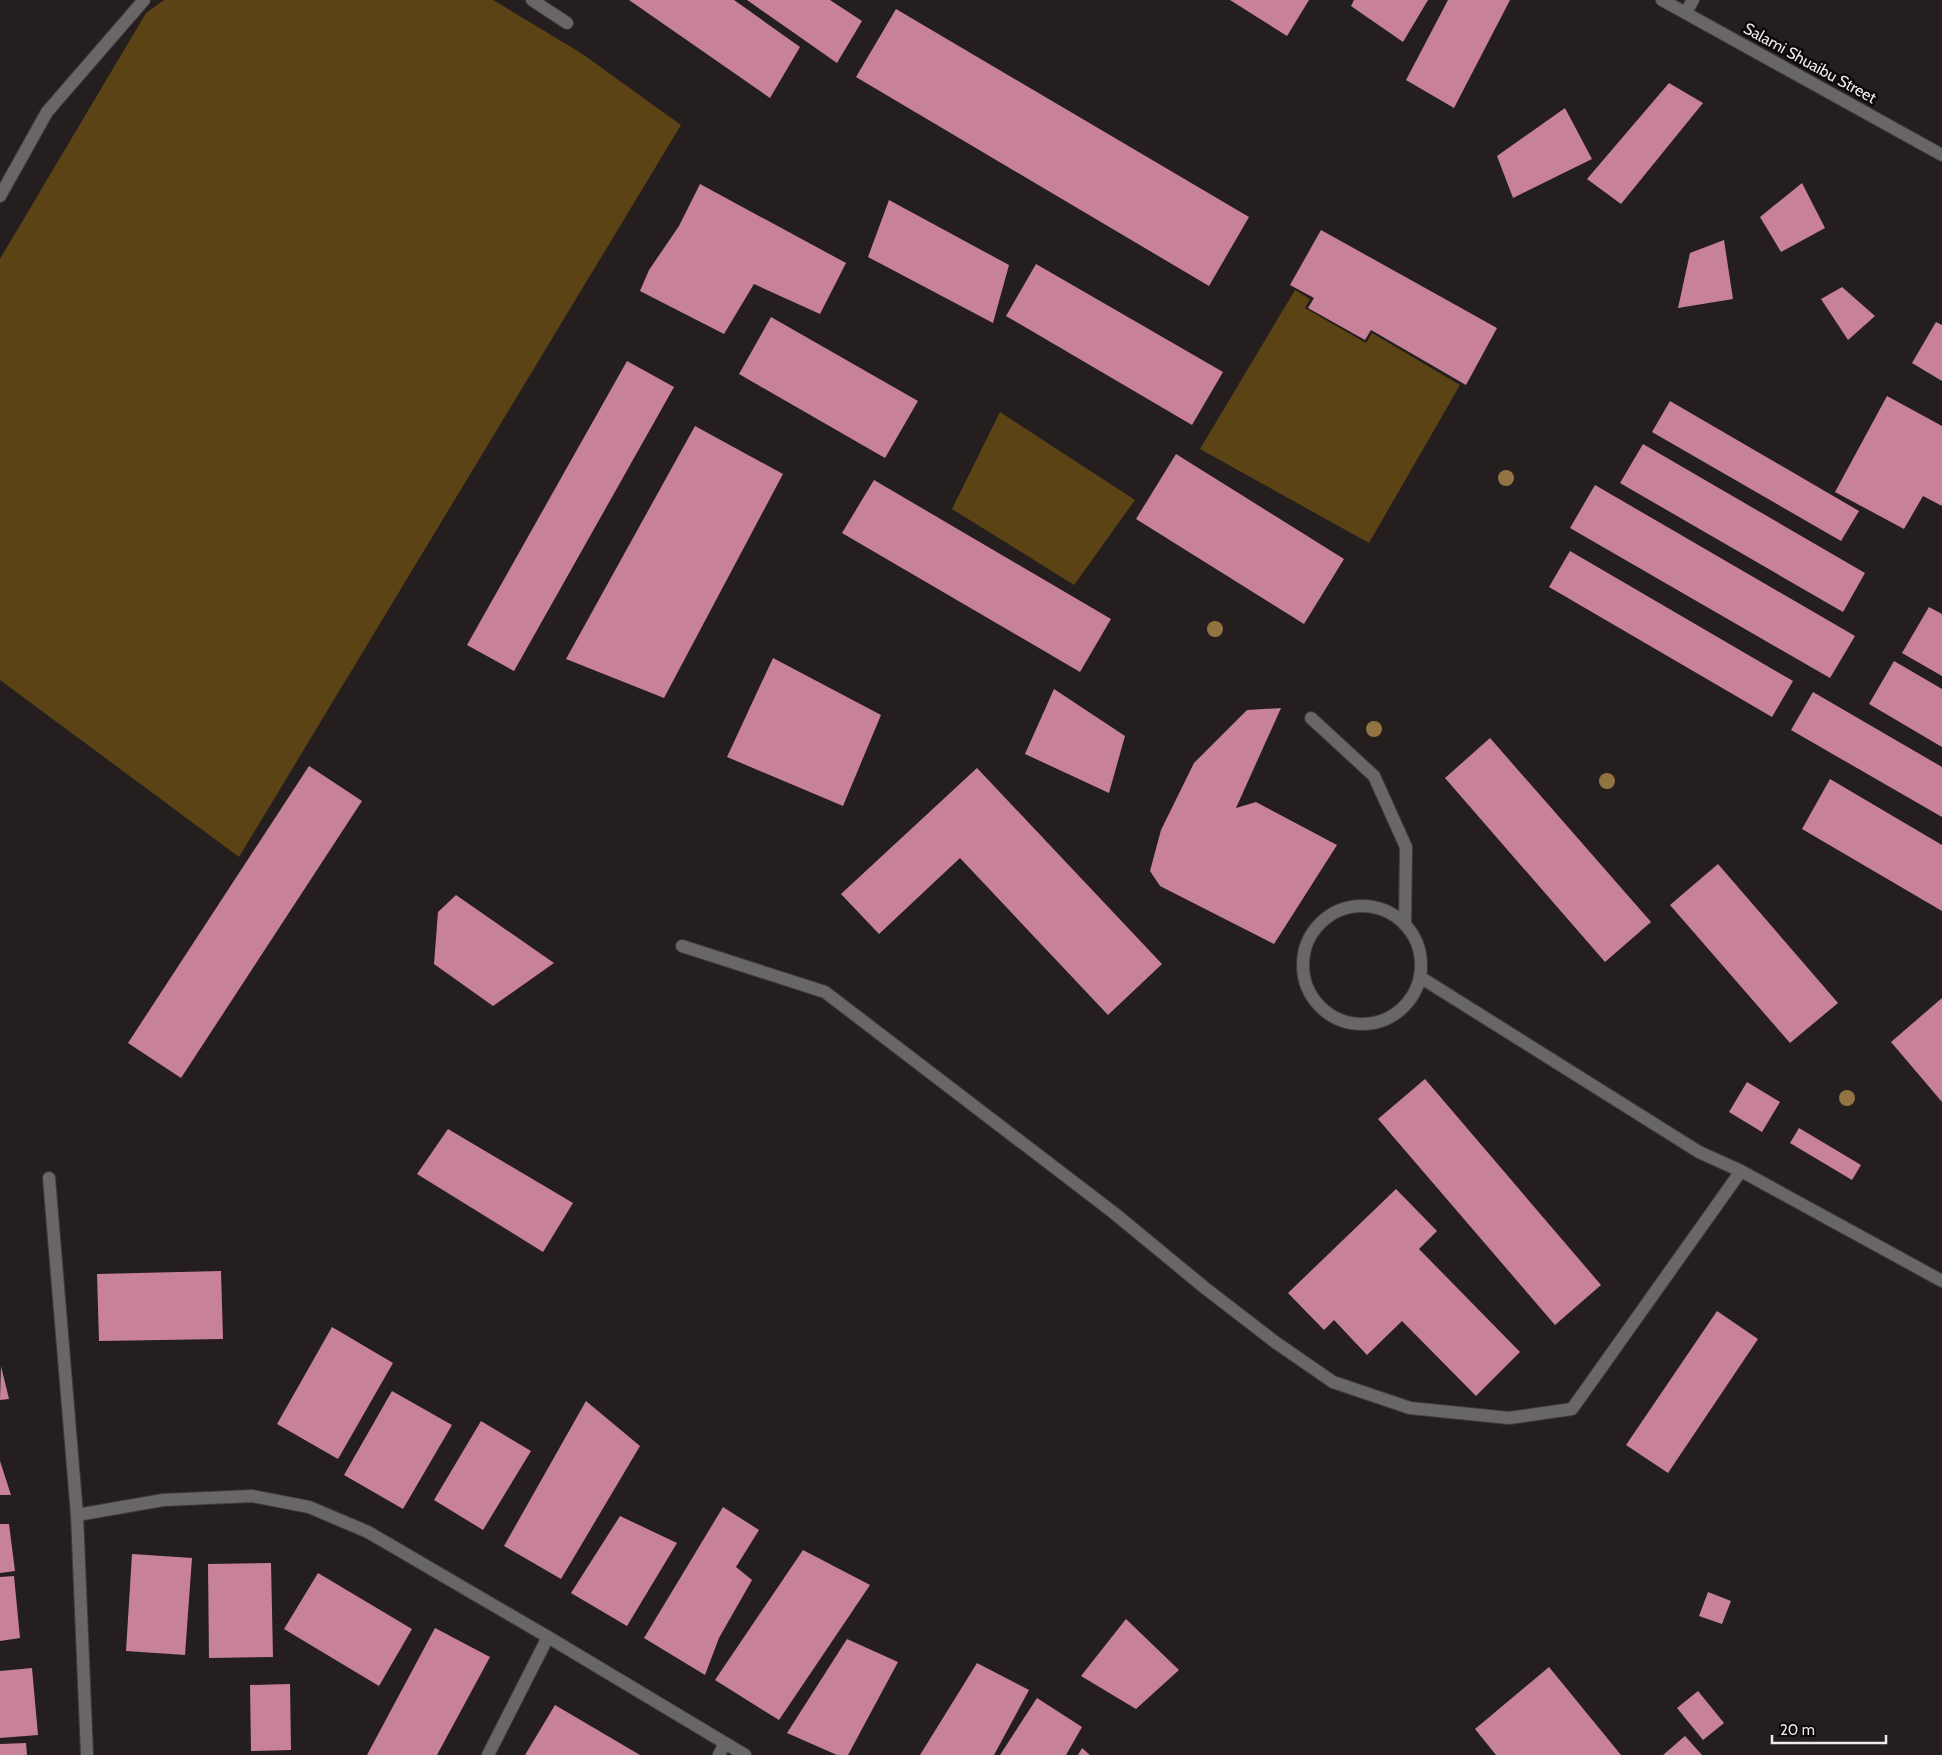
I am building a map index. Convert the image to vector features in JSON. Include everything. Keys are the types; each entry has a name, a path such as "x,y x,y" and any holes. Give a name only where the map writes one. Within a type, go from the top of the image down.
{"street":[{"path":"0,196 47,112 144,0"},
{"path":"532,0 567,23"},
{"name":"Salami Shuaibu Street","path":"1662,0 1942,155"},
{"path":"1686,12 1693,0"},
{"path":"1311,718 1374,776 1406,847 1405,925"},
{"path":"1354,906 1373,907 1390,914 1405,925 1415,940 1420,958 1420,977 1414,994 1402,1008 1386,1019 1369,1024 1350,1023 1333,1017 1318,1005 1308,989 1303,972 1304,953 1310,936 1321,921 1337,912 1354,906"},
{"path":"682,946 825,992 1114,1213 1205,1288 1283,1347 1333,1382 1410,1408 1509,1418 1572,1409 1741,1171"},
{"path":"1420,977 1699,1152 1741,1171 1942,1282"},
{"path":"49,1178 77,1515 87,1755"},
{"path":"77,1515 163,1500 252,1496 309,1506 368,1532 745,1755"},
{"path":"488,1755 548,1637"},
{"path":"719,1755 725,1743"}],"shaded area":[{"path":"164,0 493,0 581,53 681,125 239,857 0,680 0,259 146,13"},
{"path":"1295,290 1310,299 1305,308 1366,343 1372,333 1460,385 1369,543 1200,449"},
{"path":"1000,412 1135,500 1074,585 952,509"}],"building":[{"path":"629,0 734,0 800,47 770,98"},
{"path":"747,0 830,0 862,21 837,63"},
{"path":"1230,0 1309,0 1287,36"},
{"path":"1354,0 1428,0 1403,42 1351,6"},
{"path":"1448,0 1510,0 1454,108 1406,80"},
{"path":"896,9 1249,217 1209,286 856,77"},
{"path":"1669,83 1703,103 1621,204 1587,179"},
{"path":"1565,108 1592,159 1513,198 1497,156"},
{"path":"1802,183 1825,228 1781,252 1760,217"},
{"path":"700,184 846,263 820,314 754,284 724,334 640,291 649,270 679,226"},
{"path":"889,200 1009,265 993,323 868,257"},
{"path":"1321,230 1497,328 1466,385 1371,330 1365,340 1308,308 1314,298 1290,285"},
{"path":"1724,240 1733,299 1678,308 1690,253"},
{"path":"1036,264 1223,372 1192,425 1006,316"},
{"path":"1842,287 1875,316 1848,340 1821,299"},
{"path":"771,317 918,401 885,458 739,374"},
{"path":"1936,322 1942,325 1942,381 1912,363"},
{"path":"627,361 674,387 514,671 467,645"},
{"path":"1887,396 1942,426 1942,506 1923,496 1904,529 1835,492"},
{"path":"1670,401 1859,511 1841,541 1652,432"},
{"path":"695,426 783,474 664,698 566,659"},
{"path":"1643,444 1865,573 1843,612 1620,483"},
{"path":"1176,454 1344,559 1304,624 1136,519"},
{"path":"874,480 1111,619 1080,672 842,533"},
{"path":"1595,485 1855,636 1830,678 1570,528"},
{"path":"1570,551 1793,681 1772,717 1549,587"},
{"path":"1929,607 1942,614 1942,676 1902,653"},
{"path":"773,658 881,715 843,806 727,757"},
{"path":"1894,661 1942,689 1942,747 1869,704"},
{"path":"1054,689 1125,736 1109,793 1025,754"},
{"path":"1813,692 1942,767 1942,817 1791,730"},
{"path":"1281,708 1236,808 1256,802 1337,845 1274,944 1160,886 1150,871 1161,830 1194,763 1247,710"},
{"path":"1490,738 1651,922 1605,962 1445,778"},
{"path":"309,766 362,801 181,1078 128,1043"},
{"path":"977,768 1162,964 1108,1015 960,858 879,934 841,894"},
{"path":"1830,779 1942,845 1942,911 1802,829"},
{"path":"1718,864 1838,1003 1790,1043 1670,905"},
{"path":"456,895 554,963 493,1006 434,964 438,912"},
{"path":"1942,998 1942,1102 1891,1042"},
{"path":"1425,1079 1601,1285 1555,1325 1378,1119"},
{"path":"1747,1082 1780,1102 1762,1132 1729,1112"},
{"path":"1799,1128 1861,1165 1852,1180 1790,1143"},
{"path":"448,1129 573,1203 543,1252 417,1174"},
{"path":"1396,1189 1437,1231 1419,1249 1520,1352 1476,1396 1402,1321 1367,1355 1334,1320 1324,1330 1288,1293"},
{"path":"221,1271 223,1339 99,1341 97,1274"},
{"path":"1717,1311 1758,1339 1668,1473 1626,1445"},
{"path":"332,1327 393,1363 338,1459 277,1424"},
{"path":"1,1366 9,1399 0,1400"},
{"path":"392,1391 452,1425 403,1509 344,1475"},
{"path":"586,1401 640,1446 561,1579 504,1546"},
{"path":"481,1421 531,1451 483,1530 434,1500"},
{"path":"0,1461 11,1495 0,1495"},
{"path":"723,1507 759,1530 736,1567 752,1580 719,1638 705,1675 644,1638"},
{"path":"620,1516 677,1543 627,1626 571,1593"},
{"path":"0,1524 9,1524 15,1571 0,1573"},
{"path":"803,1550 870,1585 779,1720 715,1680"},
{"path":"132,1554 192,1558 185,1655 126,1651"},
{"path":"271,1563 273,1657 209,1658 208,1564"},
{"path":"318,1573 412,1629 379,1686 284,1629"},
{"path":"14,1576 20,1638 0,1641 0,1577"},
{"path":"1708,1592 1731,1601 1722,1624 1699,1616"},
{"path":"1126,1619 1179,1670 1136,1709 1081,1676"},
{"path":"435,1628 490,1657 437,1755 367,1755"},
{"path":"847,1639 898,1662 848,1755 837,1755 787,1733"},
{"path":"977,1663 1029,1690 994,1755 920,1755"},
{"path":"1549,1667 1621,1755 1496,1755 1475,1729"},
{"path":"32,1668 38,1735 0,1738 0,1671"},
{"path":"290,1684 291,1750 251,1751 250,1685"},
{"path":"1698,1691 1724,1723 1703,1740 1677,1708"},
{"path":"1037,1698 1082,1727 1066,1755 1000,1755"},
{"path":"555,1705 640,1755 525,1755"},
{"path":"1685,1736 1702,1755 1663,1755"},
{"path":"26,1743 27,1755 0,1755 0,1744"},
{"path":"1082,1748 1090,1755 1078,1755"}]}
